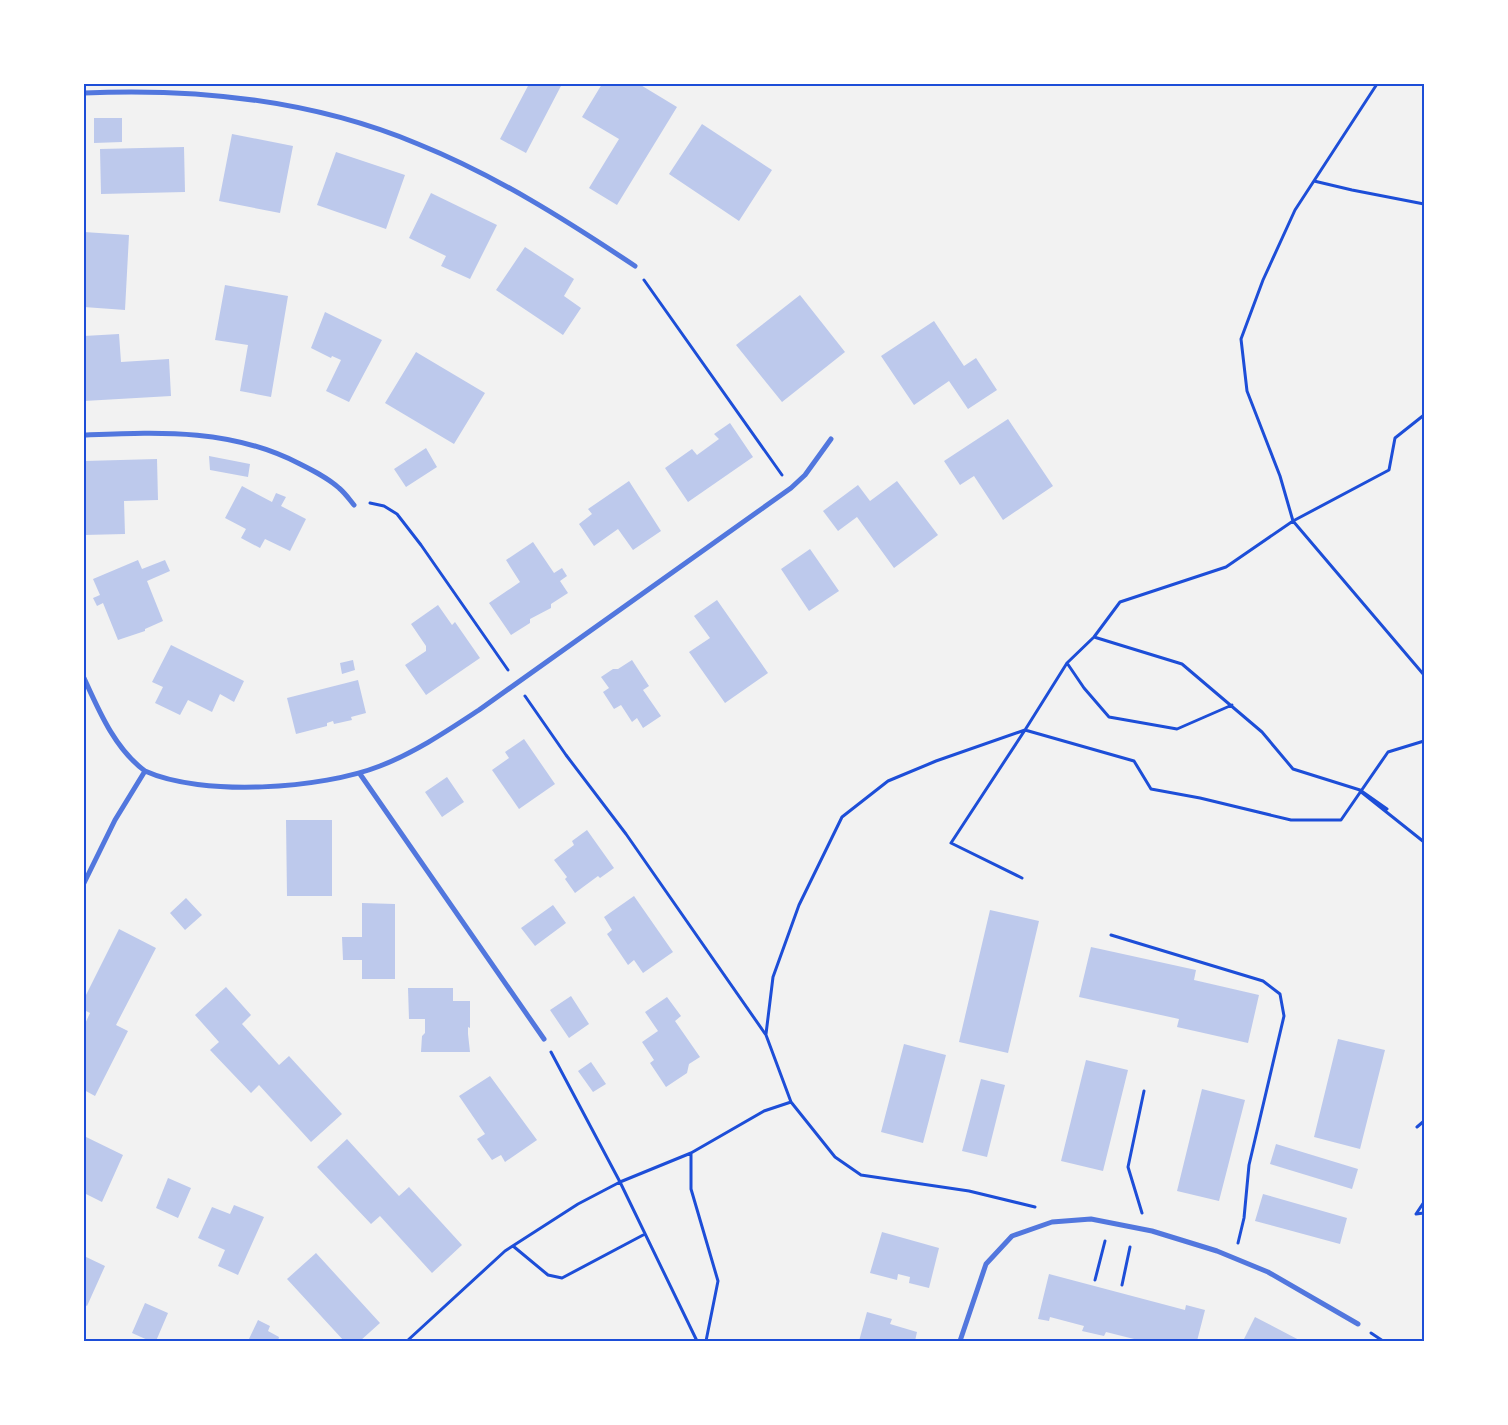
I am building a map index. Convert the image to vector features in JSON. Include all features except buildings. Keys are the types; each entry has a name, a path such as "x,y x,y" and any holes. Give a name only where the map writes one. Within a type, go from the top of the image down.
{"street":[{"path":"84,93 122,92 208,95 236,98 319,113 374,128 416,143 478,171 578,228 635,266"},
{"path":"84,435 181,433 221,437 258,446 287,457 320,474 339,488 354,505"},
{"path":"84,678 96,707 113,736 135,764 145,771 172,781 247,787 299,784 360,774 380,767 430,743 791,488 805,475 831,439"},
{"path":"84,884 115,820 145,771"},
{"path":"360,774 544,1039"},
{"path":"960,1341 986,1264 1012,1236 1052,1222 1091,1219 1146,1230 1217,1251 1268,1272 1358,1324"}],"path":[{"path":"1377,84 1294,210 1263,280 1241,339 1247,390 1280,476 1293,521 1424,675"},
{"path":"1314,181 1424,204"},
{"path":"635,266 791,488"},
{"path":"1022,878 951,843 1067,663 1094,637 1120,602 1226,567 1293,521 1390,470 1395,438 1424,415"},
{"path":"354,505 374,503 384,506 397,514 421,545 566,755 626,834 766,1034 791,1102 835,1157 861,1175 969,1191 1035,1207"},
{"path":"1094,637 1182,664 1262,732 1293,769 1360,790 1387,808 1360,792"},
{"path":"1067,663 1084,688 1109,717 1177,728 1232,705"},
{"path":"766,1034 772,977 799,905 842,817 888,781 936,761 1025,730 1134,761 1151,789 1200,798 1291,820 1340,820 1388,752 1424,740"},
{"path":"1360,792 1424,842"},
{"path":"1111,935 1263,981 1280,994 1284,1016 1249,1164 1244,1218 1234,1258"},
{"path":"544,1039 620,1182 697,1341"},
{"path":"1144,1091 1128,1167 1146,1230"},
{"path":"407,1341 498,1257 578,1204 620,1182 691,1153 764,1111 791,1102"},
{"path":"1417,1127 1424,1121"},
{"path":"691,1153 691,1189 718,1281 706,1341"},
{"path":"1424,1202 1416,1214 1424,1213"},
{"path":"513,1246 548,1275 562,1278 645,1234"},
{"path":"1096,1280 1105,1241"},
{"path":"1122,1285 1130,1247"}]}
